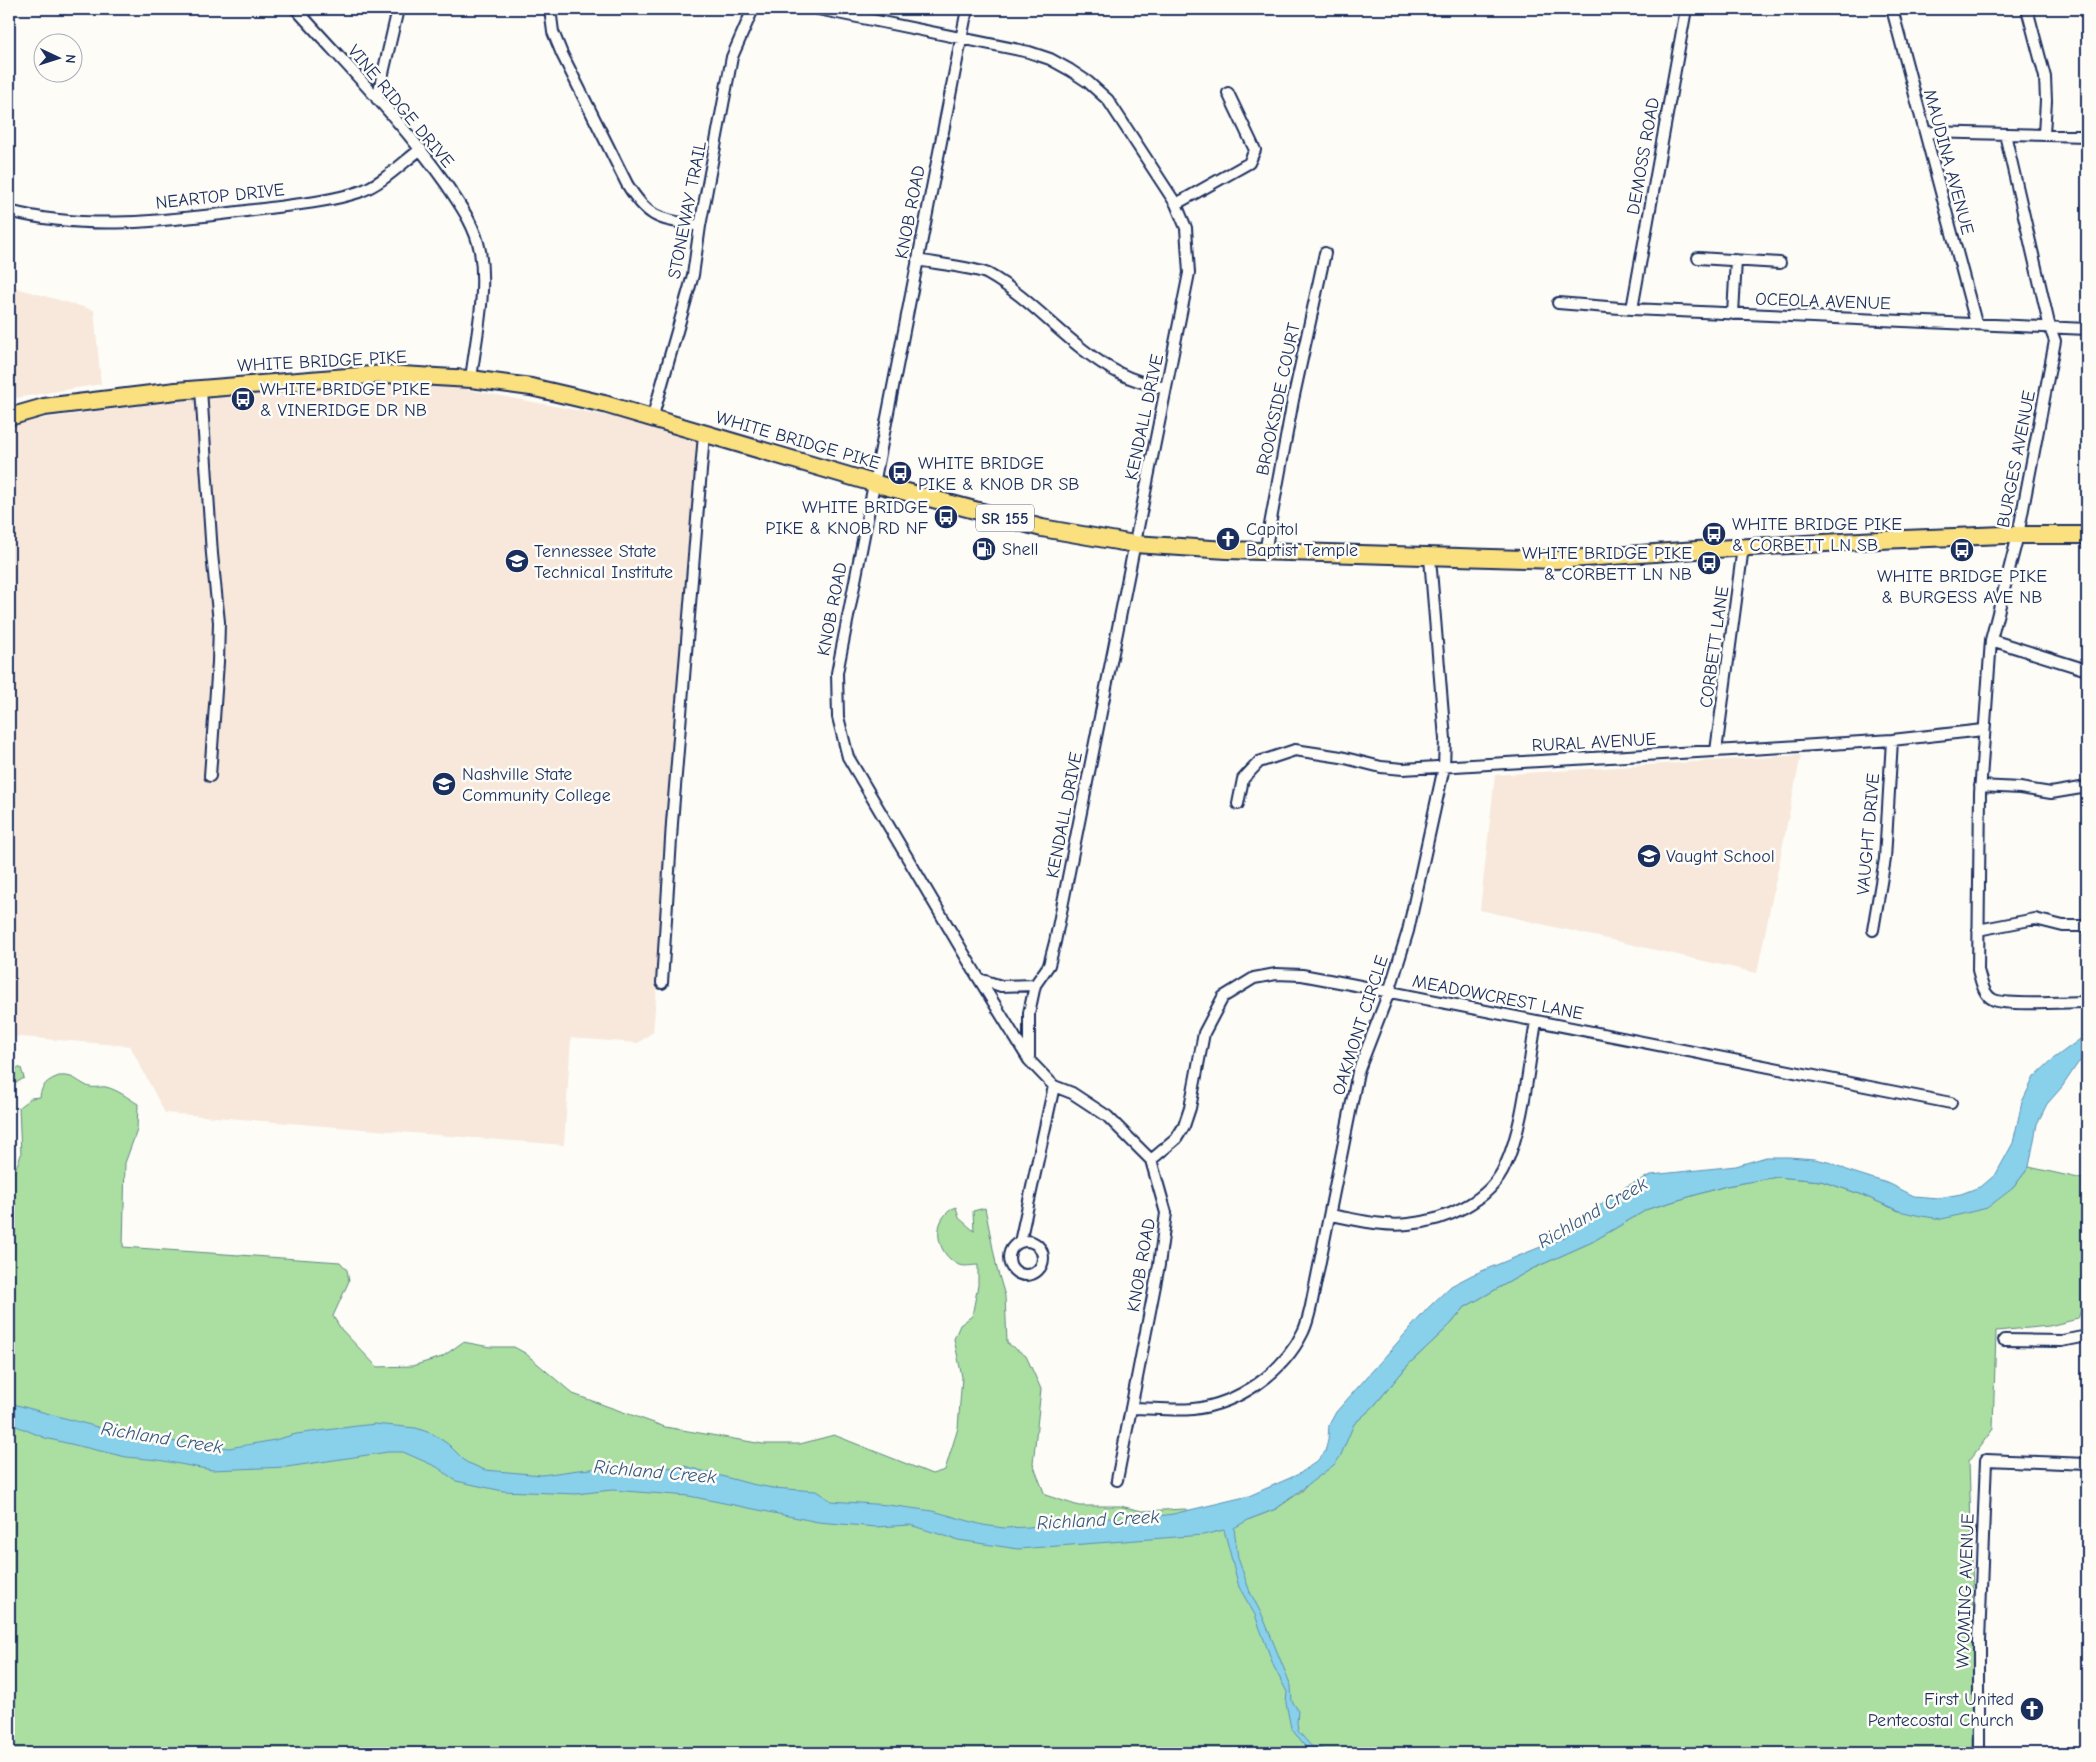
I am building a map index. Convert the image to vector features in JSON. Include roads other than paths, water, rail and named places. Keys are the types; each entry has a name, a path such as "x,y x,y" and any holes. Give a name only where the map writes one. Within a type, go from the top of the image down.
{"main road":[{"name":"WHITE BRIDGE PIKE","path":"9,417 44,408 201,389 384,374 470,379 531,387 604,404 873,483 1042,528 1134,544 1265,552 1556,560 1744,547 2018,535 2087,535"}],"street":[{"name":"VINE RIDGE DRIVE","path":"296,9 421,149 470,219 480,250 481,300 470,379"},
{"path":"377,99 398,9"},
{"path":"550,9 553,32 562,54 637,201 652,215 700,226"},
{"name":"STONEWAY TRAIL","path":"652,419 693,275 700,226 732,57 753,9"},
{"name":"KENDALL DRIVE","path":"818,9 1029,52 1050,59 1088,82 1108,100 1176,204 1186,228 1190,272 1055,942 1049,964 1035,985 1029,1013 1029,1060"},
{"name":"KNOB ROAD","path":"967,9 837,673 838,717 848,757 979,980 1029,1060 1054,1086 1072,1093 1107,1116 1151,1160 1166,1213 1159,1265 1118,1480"},
{"name":"DEMOSS ROAD","path":"1632,309 1686,9"},
{"name":"MAUDINA AVENUE","path":"1892,9 1976,323"},
{"path":"2027,9 2045,77 2044,134"},
{"path":"1176,204 1249,163 1255,150 1228,93"},
{"path":"1925,132 2087,136"},
{"name":"BURGES AVENUE","path":"2005,134 2050,328 2055,341 2018,535 1991,640 1980,789 1978,970 1984,989 1994,1000 2087,1002"},
{"name":"NEARTOP DRIVE","path":"9,210 62,221 88,223 134,222 189,218 330,200 361,191 386,176 421,149"},
{"name":"BROOKSIDE COURT","path":"1265,552 1293,400 1325,253"},
{"path":"1698,258 1780,263"},
{"path":"917,260 986,273 1011,289 1094,357 1119,373 1147,384 1166,388"},
{"path":"1733,314 1736,260"},
{"name":"OCEOLA AVENUE","path":"1558,303 1733,314 2087,329"},
{"path":"201,389 212,554 219,622 210,776"},
{"path":"662,983 672,824 704,434"},
{"name":"CORBETT LANE","path":"1716,751 1744,547"},
{"name":"OAKMONT CIRCLE","path":"1131,1408 1193,1409 1234,1398 1257,1384 1282,1364 1303,1332 1311,1306 1358,1072 1389,992 1408,931 1444,767 1445,739 1430,558"},
{"path":"1991,640 2087,670"},
{"name":"RURAL AVENUE","path":"1238,804 1244,779 1259,762 1296,750 1341,757 1381,768 1444,767 1892,740 1983,730"},
{"name":"VAUGHT DRIVE","path":"1873,930 1886,859 1892,740"},
{"path":"1980,789 2020,788 2051,793 2087,787"},
{"path":"1978,930 2035,919 2063,926 2087,926"},
{"name":"MEADOWCREST LANE","path":"1151,1160 1176,1139 1184,1126 1190,1108 1204,1034 1223,996 1254,978 1276,974 1302,975 1951,1103"},
{"path":"979,980 1001,986 1035,985"},
{"path":"1330,1215 1385,1224 1409,1224 1444,1217 1463,1208 1491,1186 1505,1167 1517,1130 1536,1022"},
{"path":"1020,1242 1054,1086"},
{"path":"2004,1340 2062,1341 2087,1336"},
{"name":"WYOMING AVENUE","path":"1979,1753 1979,1641 1986,1460 2087,1464"}],"water":[{"name":"Richland Creek","path":"2087,1034 2087,1057 2078,1063 2062,1087 2047,1104 2037,1124 2029,1167 2013,1188 1987,1208 1942,1219 1899,1211 1860,1194 1821,1181 1777,1177 1726,1186 1648,1209 1592,1242 1532,1269 1465,1307 1450,1325 1409,1364 1373,1407 1354,1424 1340,1457 1335,1464 1276,1509 1250,1519 1234,1528 1238,1558 1250,1592 1263,1617 1291,1686 1292,1701 1298,1710 1298,1731 1311,1746 1320,1748 1328,1753 1312,1753 1291,1728 1286,1703 1287,1692 1274,1667 1255,1615 1239,1587 1224,1530 1203,1535 1018,1549 958,1540 910,1525 876,1527 818,1522 689,1496 612,1490 576,1494 503,1491 456,1481 437,1467 403,1452 388,1452 287,1467 212,1470 158,1460 126,1457 45,1438 9,1423 9,1401 17,1405 134,1437 229,1448 275,1440 296,1434 375,1424 416,1428 433,1434 448,1444 466,1462 485,1470 542,1475 619,1467 666,1468 684,1466 751,1484 773,1488 816,1491 831,1501 888,1505 933,1511 983,1525 1004,1528 1029,1527 1085,1518 1145,1518 1173,1514 1249,1496 1299,1474 1316,1462 1325,1452 1329,1425 1336,1412 1428,1308 1451,1286 1472,1275 1565,1237 1608,1198 1627,1186 1651,1175 1736,1166 1766,1157 1789,1157 1815,1159 1832,1163 1849,1171 1890,1184 1914,1196 1938,1198 1961,1194 1982,1186 1996,1174 2013,1143 2022,1102 2034,1077 2053,1059"}],"place":[{"name":"WHITE BRIDGE PIKE & VINERIDGE DR NB","path":"243,399"},
{"name":"WHITE BRIDGE PIKE & KNOB DR SB","path":"900,473"},
{"name":"WHITE BRIDGE PIKE & KNOB RD NF","path":"946,517"},
{"name":"WHITE BRIDGE PIKE & CORBETT LN SB","path":"1714,534"},
{"name":"Capitol Baptist Temple","path":"1228,539"},
{"name":"Shell","path":"984,549"},
{"name":"WHITE BRIDGE PIKE & BURGESS AVE NB","path":"1962,550"},
{"name":"Tennessee State Technical Institute","path":"517,561"},
{"name":"WHITE BRIDGE PIKE & CORBETT LN NB","path":"1709,563"},
{"name":"Nashville State Community College","path":"444,784"},
{"name":"Vaught School","path":"1649,856"},
{"name":"First United Pentecostal Church","path":"2032,1709"}]}
